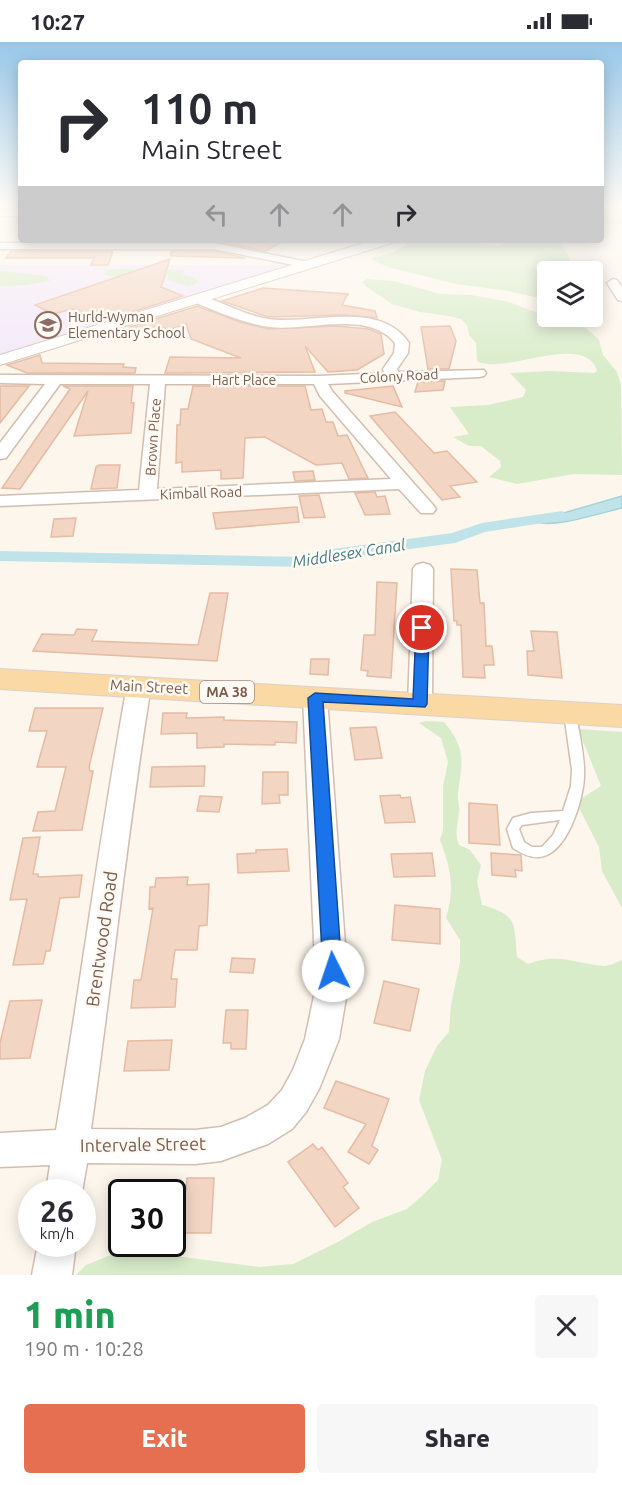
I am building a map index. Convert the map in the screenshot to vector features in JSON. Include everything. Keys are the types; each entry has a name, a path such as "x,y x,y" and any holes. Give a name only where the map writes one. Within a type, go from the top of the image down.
{"main road":[{"name":"Main Street","path":"0,679 622,716"}],"street":[{"path":"296,263 308,265"},
{"path":"0,360 316,263"},
{"path":"613,283 622,297"},
{"path":"198,299 269,324 292,325 341,319 378,326 394,333 402,343 401,353 390,369 392,377"},
{"name":"Colony Road","path":"319,380 479,373"},
{"name":"Hart Place","path":"0,379 319,380"},
{"path":"0,454 56,379"},
{"name":"Brown Place","path":"148,495 158,380"},
{"path":"319,380 325,393 427,509"},
{"name":"Kimball Road","path":"0,501 402,483"},
{"path":"420,704 423,569"},
{"name":"Brentwood Road","path":"66,1179 101,951 122,785 139,686"},
{"name":"Intervale Street","path":"0,1150 71,1146 195,1147 221,1144 255,1132 288,1109 301,1090 322,1039 329,1011 333,971 315,698"},
{"path":"52,1275 55,1257"}],"lane":[{"path":"568,815 578,778 570,713"}],"shaded area":[{"name":"Hurld-Wyman Elementary School","path":"0,265 288,265 292,267 0,354"}],"green space":[{"path":"378,263 537,263 537,298 509,291 456,284"},
{"path":"109,270 186,270 182,275 200,282 189,286 167,280 169,276 165,275 122,278 102,274"},
{"path":"0,271 47,276 50,281 0,286"},
{"path":"367,279 394,281 440,294 471,295 509,302 537,313 537,327 586,328 599,340 603,355 617,372 621,385 622,475 574,474 517,484 489,477 501,467 500,461 481,446 469,446 453,437 469,434 450,407 488,405 523,397 526,390 510,373 549,371 595,373 597,370 589,359 576,354 542,356 505,363 489,364 477,361 476,343 469,335 467,325 461,319 420,312 392,304 362,282"},
{"path":"444,722 460,748 457,828 459,845 470,850 481,865 477,881 482,905 502,913 512,922 517,957 528,964 558,959 604,966 622,960 622,1275 76,1275 86,1265 108,1256 183,1257 259,1267 293,1264 372,1222 407,1209 438,1180 442,1160 419,1100 425,1071 437,1046 449,1032 451,1005 460,962 460,940 446,918 451,888 447,860 440,840 443,830 443,786 448,762 441,738 419,723"},
{"path":"578,729 622,732 622,908 602,871 599,847 576,802 601,786"}],"water":[{"path":"622,496 622,508 564,522 536,521"}],"building":[{"path":"92,263 109,263 108,265 91,265"},
{"path":"160,263 169,263 161,287 183,296 107,320 72,309 54,314 35,305"},
{"path":"263,288 348,294 342,305 375,311 377,318 344,315 268,317 222,301"},
{"path":"197,306 240,322 269,329 336,326 369,329 381,334 384,354 357,370 328,372 305,346 315,372 165,373 170,357 241,358 191,339 186,324 169,330 164,328 148,332 130,327"},
{"path":"450,326 456,341 449,369 428,369 421,327"},
{"path":"40,355 42,363 124,364 123,367 136,368 135,373 27,373 7,365"},
{"path":"445,381 443,390 415,392 418,382"},
{"path":"0,386 29,386 0,423"},
{"path":"63,386 133,386 131,433 74,436 88,391 20,489 2,488 70,389"},
{"path":"193,386 305,386 311,410 322,409 326,422 333,422 338,436 347,435 368,478 349,479 342,463 316,465 265,437 245,438 243,478 221,479 221,470 182,472 182,462 176,463 177,425 180,425 181,409 188,409"},
{"path":"393,386 402,407 345,393 345,391"},
{"path":"395,412 434,453 447,451 477,482 450,486 460,497 442,500 370,416"},
{"path":"120,465 117,488 91,489 96,467"},
{"path":"313,471 315,480 295,481 293,472"},
{"path":"375,492 377,497 385,496 390,514 365,515 355,493"},
{"path":"319,495 325,517 304,518 299,496"},
{"path":"297,507 299,522 216,529 213,513"},
{"path":"76,518 73,536 51,537 54,519"},
{"path":"451,569 477,570 480,603 484,603 486,646 492,646 494,665 484,665 485,678 463,677 461,625 457,625 457,621 454,621"},
{"path":"377,582 397,583 391,678 367,676 368,671 361,670 364,635 375,635"},
{"path":"210,593 228,593 217,661 33,651 42,634 74,635 77,629 97,630 92,641 198,645"},
{"path":"531,631 557,632 562,678 528,675 527,651 534,651"},
{"path":"311,659 329,659 328,675 310,674"},
{"path":"35,708 103,708 89,767 90,771 93,771 82,830 33,831 38,812 55,811 66,767 37,767 47,731 29,731"},
{"path":"163,713 187,713 186,718 224,717 224,720 297,722 296,743 224,744 224,747 197,748 197,733 161,734"},
{"path":"376,727 382,758 355,760 350,728"},
{"path":"205,766 204,786 150,787 152,767"},
{"path":"263,772 288,772 288,795 279,795 280,803 262,804"},
{"path":"400,795 401,798 410,797 415,822 385,823 380,796"},
{"path":"200,796 222,797 219,812 197,811"},
{"path":"469,803 497,805 500,845 469,843"},
{"path":"40,837 33,874 38,874 38,877 82,875 79,897 60,898 50,951 46,951 43,964 13,965 27,899 10,900 23,838"},
{"path":"287,849 289,871 238,873 237,854 256,853 256,850"},
{"path":"432,853 435,876 394,877 391,854"},
{"path":"491,853 521,855 522,871 515,870 516,877 492,875"},
{"path":"188,877 187,885 209,884 207,925 199,926 197,950 175,950 171,979 177,979 175,1007 131,1008 134,980 141,980 153,908 149,909 150,887 155,887 156,878"},
{"path":"395,905 440,909 440,944 392,940"},
{"path":"232,958 255,959 253,973 230,972"},
{"path":"384,981 419,989 410,1031 374,1023"},
{"path":"42,1000 30,1058 0,1059 0,1043 10,1001"},
{"path":"226,1010 248,1010 246,1049 231,1049 231,1043 223,1043"},
{"path":"172,1040 169,1070 124,1071 128,1041"},
{"path":"336,1081 389,1099 372,1146 378,1150 369,1164 348,1152 366,1124 324,1108"},
{"path":"313,1144 318,1150 322,1147 348,1183 343,1187 359,1208 335,1227 288,1162"},
{"path":"187,1178 214,1178 211,1233 186,1233"}],"waterway":[{"name":"Middlesex Canal","path":"0,556 296,563 309,562 333,554 455,538 482,528 562,516"}],"place":[{"name":"Hurld-Wyman Elementary School","path":"48,325"}],"route":[{"path":"333,971 315,698 420,704 422,628"}]}
